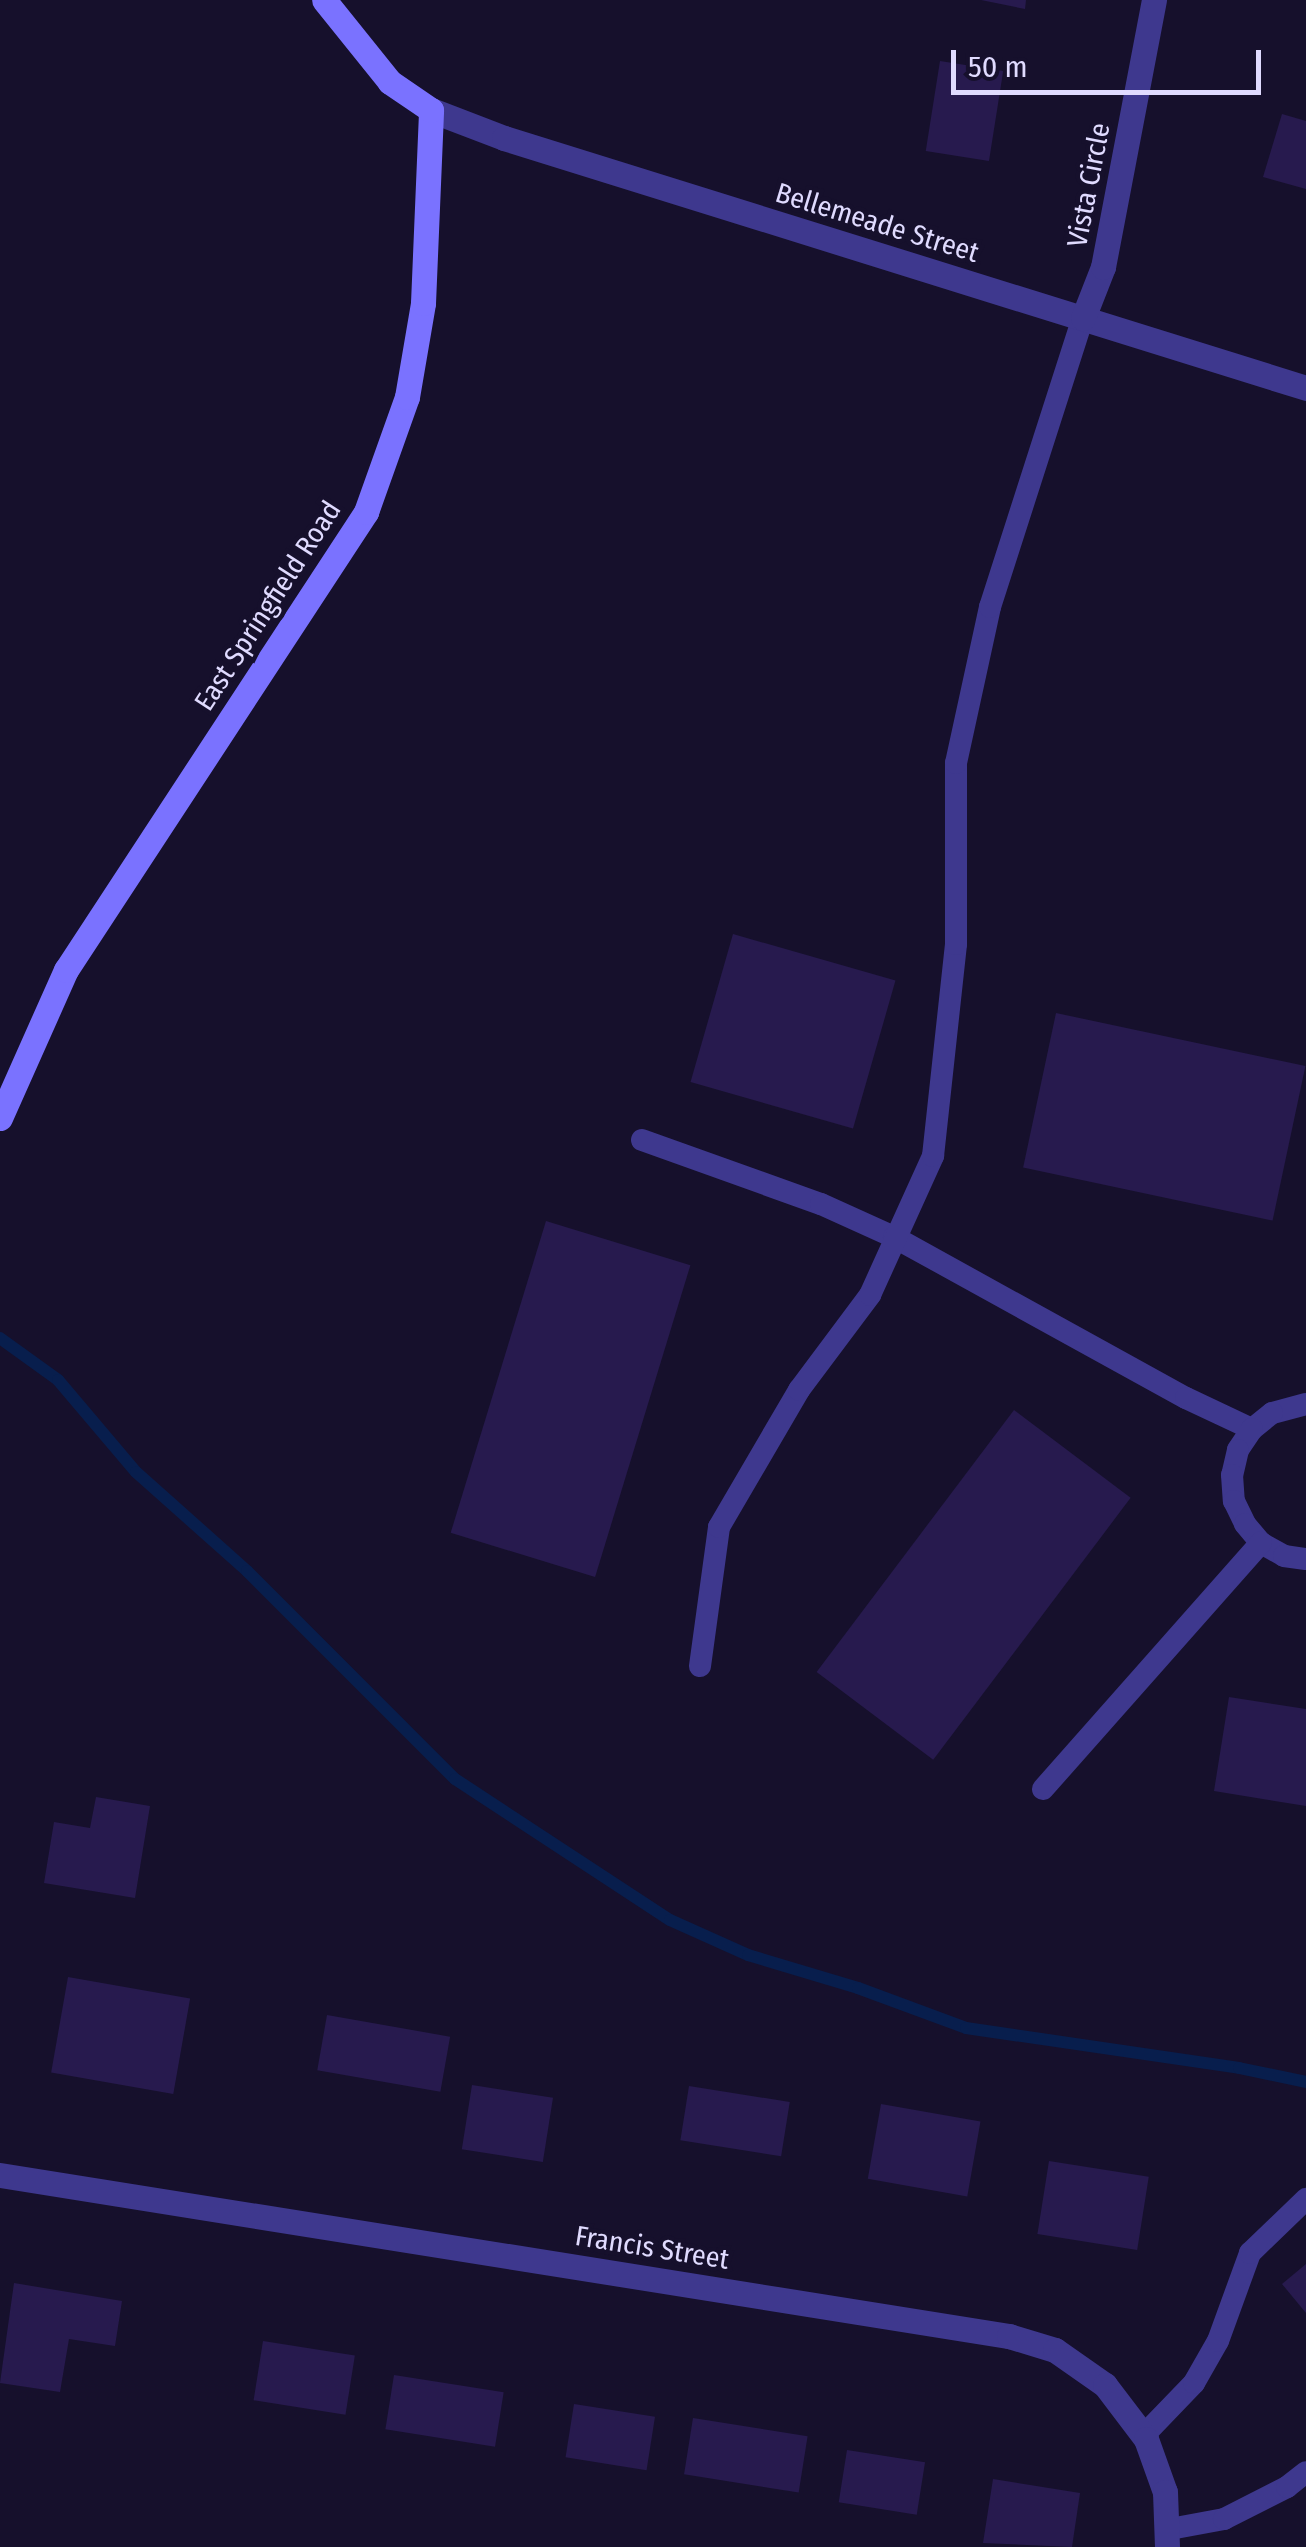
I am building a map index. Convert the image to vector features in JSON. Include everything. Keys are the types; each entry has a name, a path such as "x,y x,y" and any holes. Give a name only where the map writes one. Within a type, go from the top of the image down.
{"street":[{"path":"324,0 390,82 432,110"},
{"name":"Vista Circle","path":"1084,318 1104,267 1154,0"},
{"name":"Bellemeade Street","path":"432,110 522,144 1306,388"},
{"name":"East Springfield Road","path":"0,1118 66,970 366,512 407,397 420,322 432,110"},
{"name":"Francis Street","path":"0,2175 1009,2336 1055,2350 1105,2385 1144,2435 1165,2492 1168,2538"}],"lane":[{"path":"700,1666 719,1527 799,1390 870,1295 934,1156 956,944 956,762 990,607 1084,318"},
{"path":"642,1140 821,1204 894,1237 1186,1398 1252,1429"},
{"path":"1306,1404 1272,1413 1252,1429 1238,1450 1232,1475 1234,1501 1245,1524 1261,1543 1284,1556 1306,1559"},
{"path":"1043,1789 1261,1543"},
{"path":"1144,2435 1194,2382 1218,2341 1250,2253 1306,2199"},
{"path":"1168,2538 1224,2519 1287,2487 1306,2472"}],"building":[{"path":"981,0 1026,0 1025,9"},
{"path":"940,61 1003,71 989,161 926,151"},
{"path":"1282,114 1306,121 1306,189 1263,177"},
{"path":"733,934 895,981 853,1129 691,1082"},
{"path":"1056,1013 1305,1066 1273,1221 1023,1168"},
{"path":"546,1221 690,1265 595,1577 451,1533"},
{"path":"1014,1410 1131,1498 933,1760 817,1672"},
{"path":"1229,1697 1306,1709 1306,1806 1214,1791"},
{"path":"96,1797 150,1806 135,1898 44,1883 54,1822 90,1828"},
{"path":"68,1977 190,1999 173,2094 51,2073"},
{"path":"327,2015 450,2037 440,2092 317,2070"},
{"path":"472,2085 553,2098 543,2162 462,2149"},
{"path":"689,2086 790,2102 781,2156 680,2140"},
{"path":"881,2104 980,2122 967,2196 868,2179"},
{"path":"1049,2161 1149,2177 1137,2250 1037,2234"},
{"path":"1306,2264 1306,2313 1282,2284"},
{"path":"14,2283 122,2301 115,2346 69,2339 60,2392 0,2383"},
{"path":"263,2341 355,2356 345,2415 254,2400"},
{"path":"394,2375 504,2392 495,2447 385,2429"},
{"path":"574,2404 655,2417 647,2470 566,2457"},
{"path":"693,2418 808,2436 799,2492 684,2474"},
{"path":"847,2450 925,2462 917,2515 839,2502"},
{"path":"993,2479 1080,2493 1072,2547 983,2543"}],"waterway":[{"path":"0,1338 58,1380 136,1472 247,1571 455,1779 670,1920 748,1955 858,1988 966,2028 1239,2068 1306,2082"}]}
